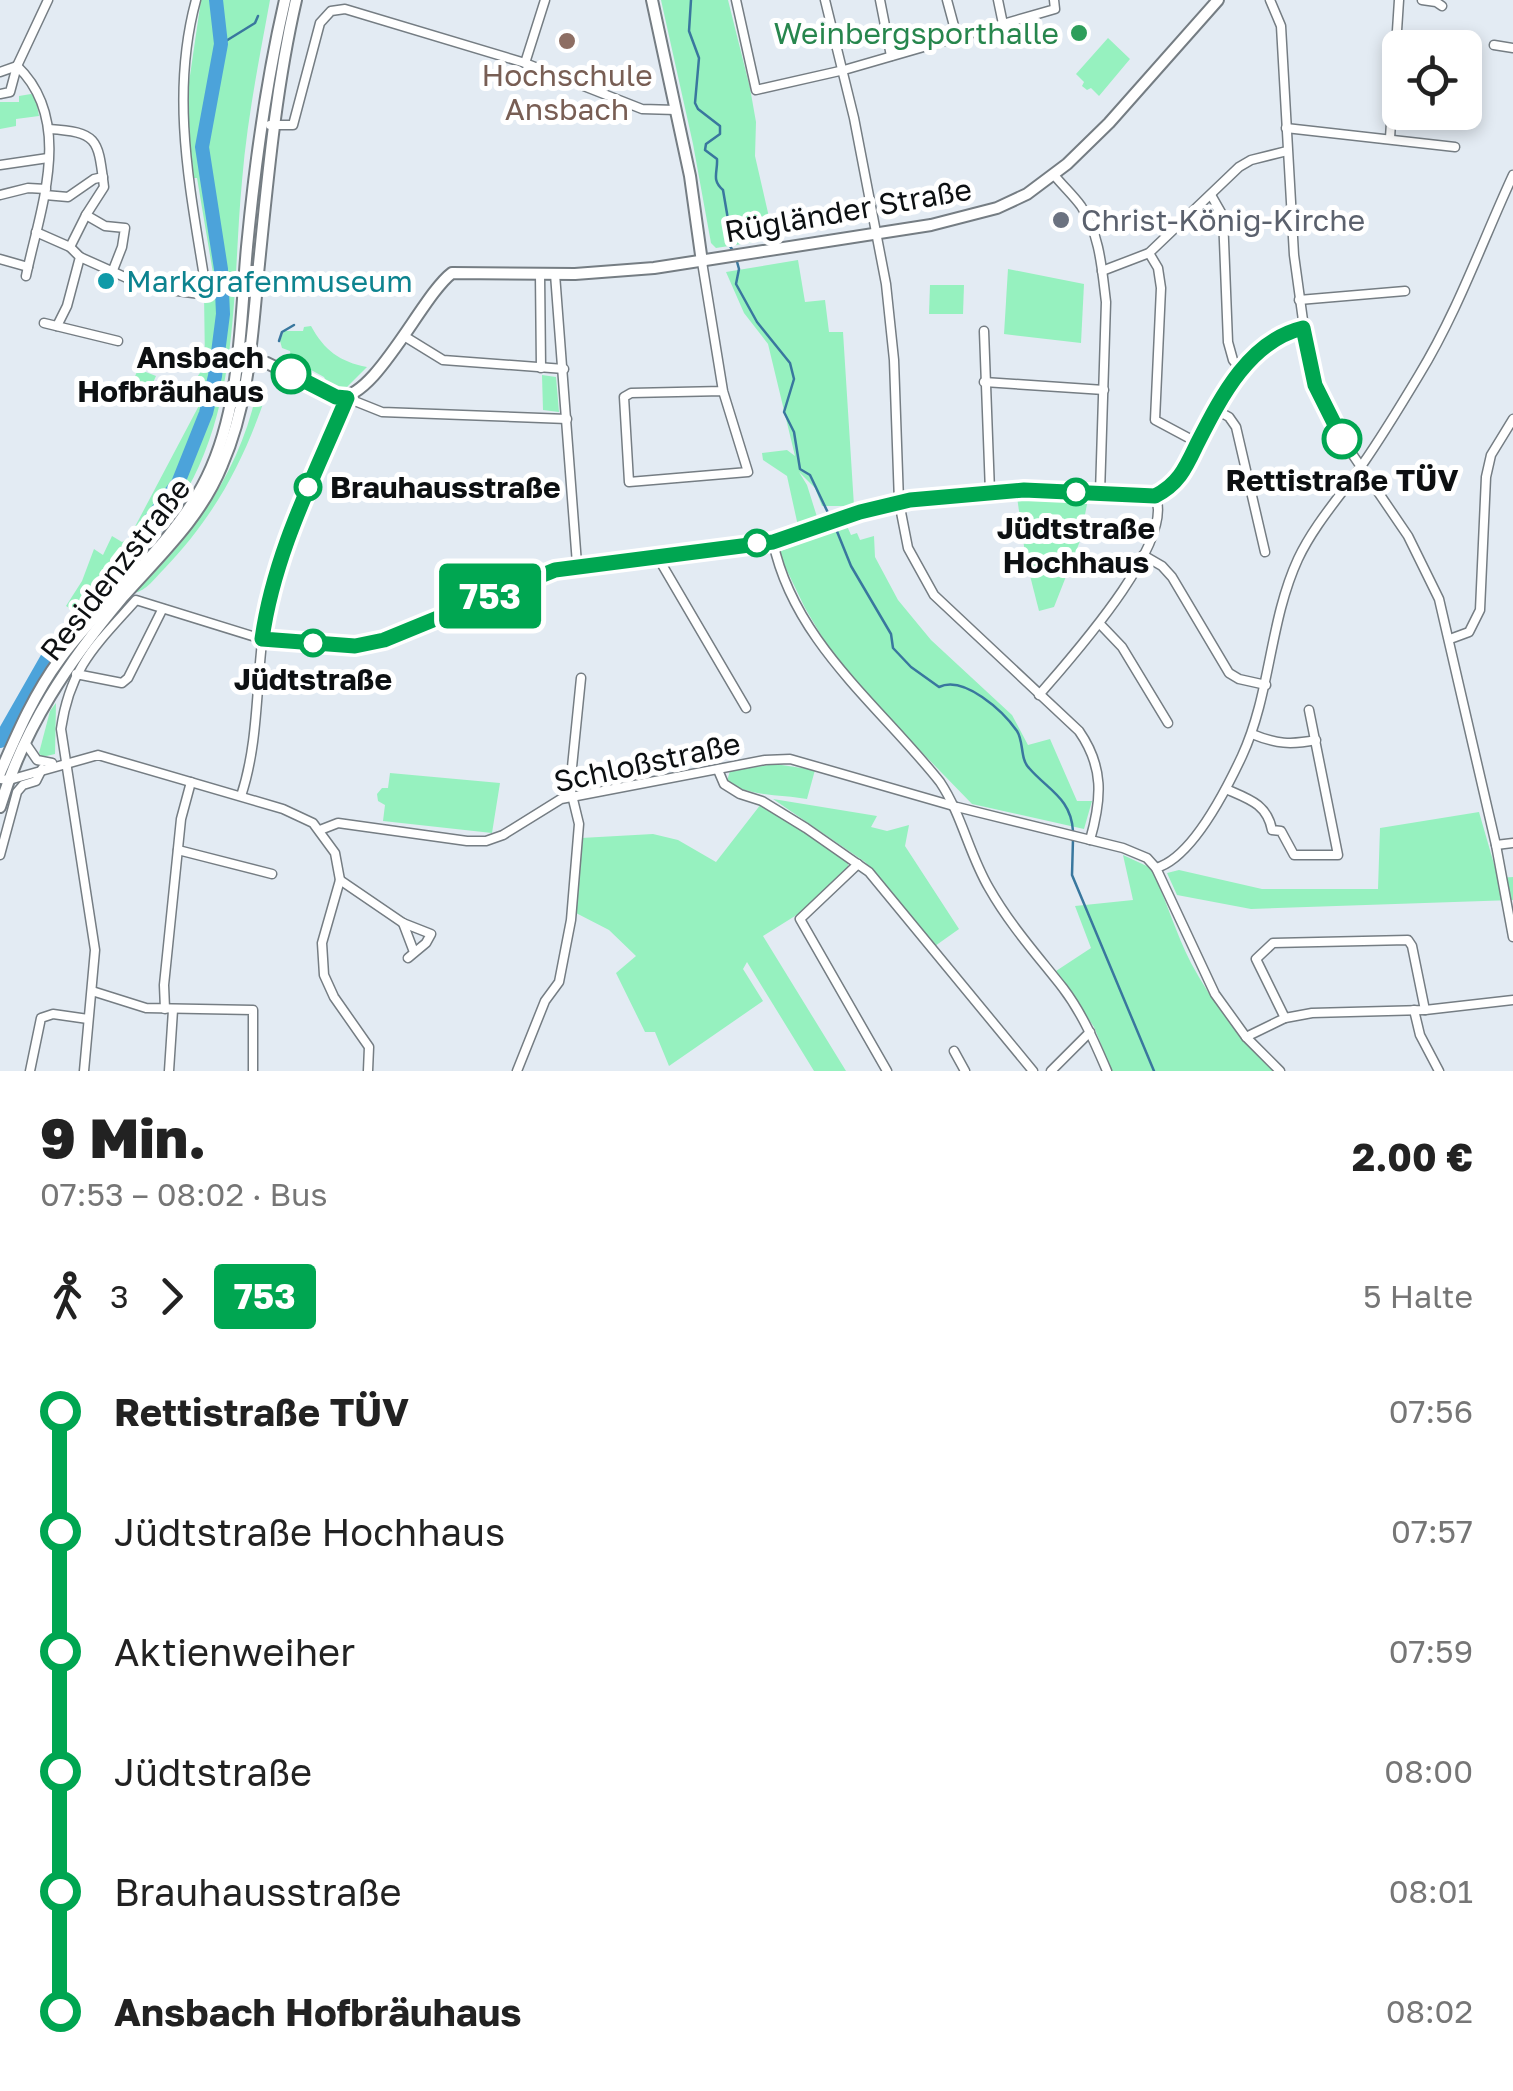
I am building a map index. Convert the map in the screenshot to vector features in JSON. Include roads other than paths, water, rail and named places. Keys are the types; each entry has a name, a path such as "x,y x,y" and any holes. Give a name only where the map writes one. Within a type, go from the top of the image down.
{"main road":[{"name":"Residenzstraße","path":"0,807 3,777 29,708 58,661 170,532 200,490 213,462 227,416 237,359 285,0"},
{"name":"Residenzstraße","path":"3,777 52,690 85,643 178,538 210,493 236,427 250,360 267,124 296,0"},
{"path":"237,359 267,362 336,397 347,398 355,394 404,336 452,273 608,272 702,262 690,176 652,0"},
{"name":"Rügländer Straße","path":"702,262 966,218 1026,194 1054,175 1108,123 1218,0"}],"street":[{"path":"0,94 10,92 17,66 48,0"},
{"path":"36,232 70,246 80,257 149,287 200,294 205,283 182,114 184,64 196,0"},
{"path":"525,63 545,0"},
{"path":"736,0 756,90 844,70 1056,9 1054,0"},
{"path":"826,0 844,70 891,322 899,502 908,548 930,589 1079,731 1091,749 1100,791 1090,840"},
{"path":"880,0 891,56"},
{"path":"948,0 957,37"},
{"path":"998,0 1003,24"},
{"path":"1390,138 1399,0"},
{"path":"1422,0 1442,6"},
{"path":"1272,1 1282,26 1299,300 1315,385 1342,439 1424,563 1440,600 1507,893 1513,936"},
{"path":"267,124 293,124 320,23 337,10 355,11 525,63 642,109 676,110"},
{"path":"1494,45 1513,48"},
{"path":"0,72 17,66"},
{"path":"0,258 27,272 46,192 48,129 39,92 17,66"},
{"path":"1286,128 1455,147"},
{"path":"48,129 78,131 93,137 100,155 103,182 70,246"},
{"path":"1102,271 1149,253 1252,160 1287,151"},
{"path":"0,165 48,158"},
{"path":"1054,175 1083,209 1102,271 1106,302 1100,493"},
{"path":"1280,1071 1246,1037 1215,994 1156,868 1166,865 1183,850 1226,789 1252,734 1266,686 1274,636 1298,559 1422,370 1462,296 1513,175"},
{"path":"0,195 28,188 68,198 94,179 103,182"},
{"path":"1211,194 1223,216 1228,342 1242,370"},
{"path":"86,215 105,226 125,228 113,270"},
{"path":"1149,253 1158,268 1162,288 1155,420 1198,443"},
{"path":"58,325 80,257"},
{"path":"702,262 724,391 748,472 629,482 624,397 631,393 724,391"},
{"path":"540,274 541,368"},
{"path":"555,274 578,564"},
{"path":"1299,300 1405,291"},
{"path":"44,323 118,341"},
{"path":"84,1071 94,950 61,763 62,728 65,702 76,674 136,600 262,639 366,646 555,570 578,564 773,542 899,502 990,492 1155,496 1170,489 1183,474 1216,410 1262,346 1303,328"},
{"path":"984,331 990,492"},
{"path":"404,336 443,360 564,369"},
{"path":"984,382 1104,390"},
{"path":"241,796 250,760 262,639 274,578 347,398 382,412 567,419"},
{"path":"1216,410 1229,417 1236,427 1264,552"},
{"path":"1450,639 1469,632 1480,610 1486,477 1491,456 1513,419"},
{"path":"1039,695 1100,624 1143,555 1157,526 1159,504 1155,496"},
{"path":"773,542 784,577 820,644 940,782 956,807 986,884 1016,932 1066,991 1107,1071"},
{"path":"1143,555 1172,577 1229,673 1266,686"},
{"path":"657,556 746,708"},
{"path":"76,674 122,683 162,610"},
{"path":"1100,624 1122,648 1168,723"},
{"path":"517,1071 545,1001 559,982 572,910 579,824 570,787 581,678"},
{"path":"1226,789 1260,804 1272,830 1281,831 1294,856 1338,855 1309,710"},
{"path":"1252,734 1276,744 1316,740"},
{"path":"26,739 28,752 36,760 61,763"},
{"path":"3,777 98,755 306,818 320,830 334,853 340,880 321,960 334,997 369,1048 368,1071"},
{"name":"Schloßstraße","path":"320,830 338,823 486,841 560,800 765,760 790,759 956,807 1123,848 1147,858 1156,868"},
{"path":"0,855 16,792 36,781 42,769"},
{"path":"718,770 724,784 762,801 869,872 1033,1071"},
{"path":"169,1071 169,1010 164,985 181,819 191,782"},
{"path":"926,798 935,793 940,782"},
{"path":"1496,845 1513,843"},
{"path":"178,850 272,874"},
{"path":"858,864 800,919 888,1071"},
{"path":"340,880 403,923 431,934 411,955 403,923"},
{"path":"1286,1018 1256,959 1273,943 1408,940 1425,1010"},
{"path":"92,991 129,1004 169,1010 254,1010 253,1071"},
{"path":"1246,1037 1286,1018 1312,1013 1425,1010 1513,1000"},
{"path":"1414,1010 1420,1034 1439,1071"},
{"path":"30,1071 41,1018 53,1014 88,1018"},
{"path":"1052,1071 1090,1032"},
{"path":"954,1050 965,1071"}],"waterway":[{"path":"0,741 49,655 178,483 206,413 223,314 221,269 202,147 221,44 216,0"},
{"path":"691,0 689,31 699,58 695,103 720,126 720,134 706,144 705,150 717,159 716,179 723,190 730,231 727,241 733,251"},
{"path":"221,44 255,23 258,16"},
{"path":"736,258 736,284 757,322 790,363 794,379 784,412 794,432 800,469 810,475 830,517"},
{"path":"279,341 282,332 294,325"},
{"path":"834,524 851,566 891,634 893,648 939,687 971,690 1011,723 1019,735 1026,764 1063,802 1073,831"},
{"path":"1073,839 1072,875 1154,1071"}],"place":[{"name":"Weinbergsporthalle","path":"1079,33"},
{"name":"Hochschule Ansbach","path":"567,41"},
{"name":"Christ-König-Kirche","path":"1061,220"},
{"name":"Markgrafenmuseum","path":"106,281"},
{"name":"Ansbach Hofbräuhaus","path":"291,374"},
{"name":"Rettistraße TÜV","path":"1342,439"},
{"name":"Brauhausstraße","path":"308,487"},
{"name":"Jüdtstraße Hochhaus","path":"1076,492"},
{"name":"Jüdtstraße","path":"313,643"}]}
